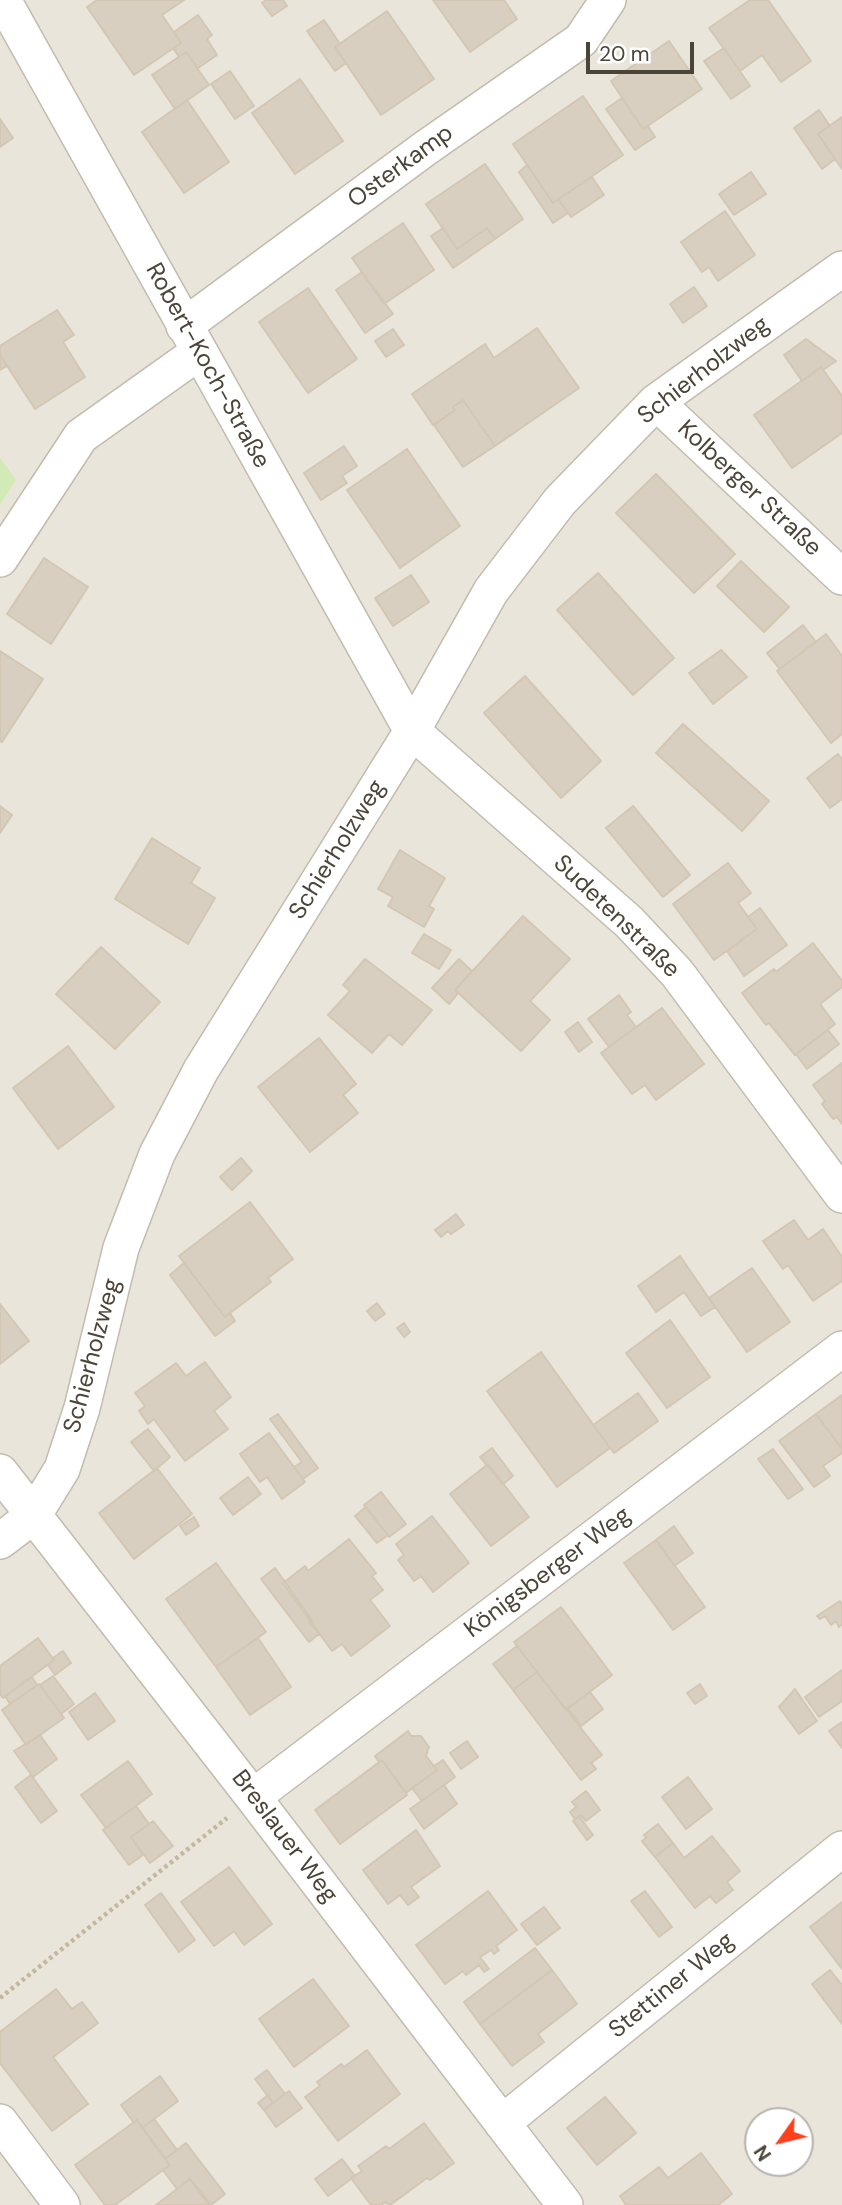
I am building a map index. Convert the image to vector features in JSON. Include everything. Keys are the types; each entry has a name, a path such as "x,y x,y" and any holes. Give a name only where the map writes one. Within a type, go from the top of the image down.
{"street":[{"name":"Robert-Koch-Straße","path":"1,0 412,731"},
{"name":"Osterkamp","path":"0,559 80,436 192,339 427,147 581,40 608,0"},
{"name":"Schierholzweg","path":"0,1541 33,1516 62,1469 82,1408 121,1248 157,1154 201,1070 412,731 491,592 560,501 656,401 842,268"},
{"name":"Kolberger Straße","path":"656,401 842,577"},
{"name":"Sudetenstraße","path":"412,731 629,922 677,973 842,1195"},
{"name":"Königsberger Weg","path":"253,1797 842,1349"},
{"name":"Breslauer Weg","path":"0,1472 565,2205"},
{"name":"Stettiner Weg","path":"502,2123 842,1849"},
{"path":"0,2122 62,2205"}],"path":[{"path":"0,1998 253,1797"}],"shaded area":[{"path":"0,0 842,0 842,2205 0,2205"}],"green space":[{"path":"0,458 16,480 0,505"}],"building":[{"path":"97,0 184,0 162,15 181,43 134,75 87,7"},
{"path":"266,0 283,0 287,6 272,16 262,3"},
{"path":"433,0 504,0 517,19 470,52"},
{"path":"750,0 768,0 811,61 781,82 762,55 740,71 709,28"},
{"path":"387,11 434,79 381,115 335,47"},
{"path":"198,15 212,35 207,39 217,55 198,68 186,52 179,57 173,48 181,43 174,32"},
{"path":"324,20 340,44 335,47 346,63 335,71 307,31"},
{"path":"669,41 702,89 643,129 611,81"},
{"path":"724,48 750,86 731,99 704,61"},
{"path":"186,52 209,85 175,109 152,75"},
{"path":"230,71 254,106 235,119 211,84"},
{"path":"300,79 343,141 295,174 252,113"},
{"path":"583,96 623,155 553,203 513,144"},
{"path":"622,98 643,129 648,126 655,137 635,150 606,109"},
{"path":"187,100 229,162 184,193 142,132"},
{"path":"819,110 830,126 818,134 835,159 822,169 794,128"},
{"path":"842,117 842,169 818,134"},
{"path":"0,119 13,138 0,147"},
{"path":"485,164 523,219 495,239 487,228 457,249 426,204"},
{"path":"527,165 553,203 558,199 568,213 553,223 519,172"},
{"path":"751,172 766,194 734,215 719,194"},
{"path":"592,177 604,195 571,217 558,199"},
{"path":"725,211 755,255 718,281 709,267 702,272 681,242"},
{"path":"403,223 434,270 384,304 352,258"},
{"path":"443,228 457,249 487,228 495,239 453,268 431,236"},
{"path":"362,272 393,314 365,333 336,290"},
{"path":"694,287 707,306 683,323 670,304"},
{"path":"308,288 357,359 308,393 259,322"},
{"path":"57,310 74,335 63,342 85,377 35,409 0,355 0,346"},
{"path":"537,328 579,388 495,446 463,400 453,407 455,410 433,425 412,394 485,344 494,358"},
{"path":"393,329 404,345 386,357 375,341"},
{"path":"806,339 836,361 823,370 821,367 802,381 784,355"},
{"path":"0,355 7,366 0,370"},
{"path":"821,367 842,396 842,433 792,468 754,415"},
{"path":"463,400 495,446 463,467 434,425 455,410 453,407"},
{"path":"344,446 357,466 342,476 347,483 321,500 304,473"},
{"path":"407,449 460,526 400,568 347,490"},
{"path":"656,474 735,554 694,593 616,513"},
{"path":"44,558 88,587 51,644 7,614"},
{"path":"741,561 789,607 764,632 717,586"},
{"path":"598,573 674,658 633,695 557,610"},
{"path":"411,575 429,602 393,626 375,598"},
{"path":"803,625 816,642 780,669 767,653"},
{"path":"826,634 842,656 842,734 831,743 777,671"},
{"path":"721,650 747,677 713,704 689,673"},
{"path":"0,651 43,679 2,742 0,741"},
{"path":"525,676 601,761 561,798 484,713"},
{"path":"683,724 769,801 742,831 656,753"},
{"path":"838,754 842,759 842,799 830,808 807,778"},
{"path":"0,806 12,815 0,833"},
{"path":"633,806 690,875 663,897 606,828"},
{"path":"152,838 200,868 191,883 215,898 188,944 115,899"},
{"path":"400,850 445,878 429,906 434,909 424,927 388,906 393,897 378,889"},
{"path":"728,863 751,893 738,903 757,929 714,960 673,904"},
{"path":"760,908 787,945 744,976 727,951 757,929 748,917"},
{"path":"523,916 570,959 530,1001 550,1020 521,1051 455,990"},
{"path":"424,934 451,950 439,969 412,953"},
{"path":"813,943 842,981 842,987 820,1004 835,1024 795,1055 769,1023 766,1025 742,993 774,969 776,972"},
{"path":"101,947 160,1002 115,1049 56,994"},
{"path":"365,959 432,1010 402,1045 389,1034 372,1053 328,1015 350,991 343,985"},
{"path":"459,959 472,971 455,990 458,993 449,1004 432,988"},
{"path":"619,995 631,1012 627,1015 636,1027 609,1047 588,1019"},
{"path":"662,1008 704,1064 656,1100 645,1085 632,1094 601,1053"},
{"path":"578,1022 592,1042 579,1052 565,1032"},
{"path":"828,1030 839,1044 807,1069 796,1054"},
{"path":"319,1038 356,1084 343,1095 358,1113 310,1152 258,1087"},
{"path":"68,1046 114,1107 58,1149 13,1088"},
{"path":"842,1063 842,1124 837,1117 833,1119 822,1104 825,1101 813,1085"},
{"path":"241,1158 252,1171 232,1190 220,1177"},
{"path":"250,1202 293,1259 268,1278 271,1282 225,1317 179,1256"},
{"path":"456,1214 464,1225 441,1237 435,1230"},
{"path":"794,1220 808,1240 823,1229 842,1257 842,1281 813,1301 788,1265 783,1269 763,1241"},
{"path":"680,1256 715,1307 701,1316 684,1292 656,1312 638,1286"},
{"path":"184,1263 225,1317 230,1313 235,1321 215,1336 170,1275"},
{"path":"752,1268 790,1322 747,1352 709,1298"},
{"path":"377,1303 385,1314 375,1321 367,1311"},
{"path":"0,1304 29,1341 0,1364"},
{"path":"670,1320 710,1377 667,1408 626,1353"},
{"path":"404,1323 410,1332 404,1337 397,1328"},
{"path":"541,1352 610,1448 557,1487 487,1391"},
{"path":"205,1362 231,1397 214,1411 228,1429 185,1461 154,1419 148,1424 139,1411 145,1406 135,1393 176,1363 186,1376"},
{"path":"638,1393 658,1421 614,1453 593,1425"},
{"path":"842,1395 842,1449 816,1414"},
{"path":"278,1414 318,1468 303,1479 294,1467 302,1462 270,1419"},
{"path":"816,1414 842,1449 842,1453 823,1466 830,1476 814,1487 779,1441"},
{"path":"148,1429 170,1457 154,1471 131,1442"},
{"path":"269,1433 305,1482 282,1499 267,1477 260,1482 240,1454"},
{"path":"492,1448 513,1476 503,1484 480,1457"},
{"path":"773,1449 803,1489 788,1499 758,1459"},
{"path":"488,1464 529,1517 491,1546 450,1494"},
{"path":"157,1468 192,1514 134,1559 99,1513"},
{"path":"248,1477 261,1494 233,1515 220,1498"},
{"path":"381,1492 406,1524 389,1537 364,1505"},
{"path":"366,1507 388,1535 377,1543 355,1516"},
{"path":"432,1516 469,1563 433,1592 421,1576 414,1581 398,1560 404,1555 396,1544"},
{"path":"194,1517 199,1526 186,1535 180,1526"},
{"path":"674,1526 693,1553 674,1566 656,1540"},
{"path":"349,1539 376,1573 372,1576 383,1590 370,1600 390,1626 351,1656 342,1644 332,1651 283,1583 305,1566 308,1571"},
{"path":"656,1540 705,1607 673,1630 624,1563"},
{"path":"216,1563 266,1632 216,1667 166,1599"},
{"path":"275,1568 319,1634 309,1642 261,1579"},
{"path":"840,1601 842,1624 839,1627 836,1621 831,1625 825,1616 820,1619 817,1616"},
{"path":"561,1607 612,1675 566,1710 514,1642"},
{"path":"38,1638 54,1660 3,1698 0,1694 0,1666"},
{"path":"258,1638 291,1687 250,1715 216,1667"},
{"path":"517,1646 537,1672 513,1690 493,1664"},
{"path":"63,1651 71,1663 55,1675 48,1665"},
{"path":"842,1670 842,1701 819,1717 805,1697"},
{"path":"537,1672 602,1755 591,1763 596,1769 581,1780 513,1690"},
{"path":"53,1676 74,1704 61,1714 40,1685"},
{"path":"32,1677 37,1685 10,1704 5,1696"},
{"path":"39,1684 64,1718 26,1745 2,1710"},
{"path":"700,1684 707,1696 695,1704 687,1693"},
{"path":"795,1689 817,1721 799,1734 779,1707"},
{"path":"590,1692 603,1709 581,1726 567,1708"},
{"path":"95,1693 115,1721 88,1740 69,1712"},
{"path":"842,1722 842,1748 829,1731"},
{"path":"408,1731 411,1736 421,1736 429,1747 426,1756 437,1770 406,1793 382,1760 379,1762 375,1756"},
{"path":"40,1735 57,1759 33,1777 14,1751"},
{"path":"467,1741 478,1757 461,1769 450,1753"},
{"path":"382,1760 407,1795 340,1844 315,1810"},
{"path":"443,1760 455,1777 422,1801 412,1788 437,1770 434,1766"},
{"path":"128,1761 152,1794 106,1828 81,1795"},
{"path":"31,1775 57,1811 41,1823 15,1787"},
{"path":"688,1777 712,1809 686,1829 662,1797"},
{"path":"444,1785 457,1804 424,1829 410,1809"},
{"path":"586,1791 600,1810 586,1821 581,1815 575,1819 570,1812 576,1807 572,1802"},
{"path":"136,1806 149,1824 131,1837 143,1855 129,1865 103,1830"},
{"path":"579,1816 593,1835 587,1840 573,1821"},
{"path":"153,1821 173,1846 150,1863 131,1837"},
{"path":"658,1824 673,1843 655,1857 642,1841 646,1838 644,1835"},
{"path":"416,1830 440,1866 411,1887 419,1897 408,1905 400,1895 388,1904 363,1870"},
{"path":"712,1836 740,1871 727,1882 733,1890 716,1903 710,1896 695,1908 655,1857 673,1843 684,1858"},
{"path":"229,1867 272,1924 244,1945 234,1931 214,1946 181,1902"},
{"path":"488,1891 517,1930 496,1946 499,1950 494,1954 491,1950 480,1957 489,1969 484,1972 479,1965 466,1975 463,1971 445,1984 416,1945"},
{"path":"645,1891 672,1927 659,1937 631,1901"},
{"path":"161,1893 195,1940 179,1952 145,1905"},
{"path":"842,1902 842,1969 810,1927"},
{"path":"544,1907 560,1928 537,1945 521,1924"},
{"path":"535,1948 552,1970 480,2024 464,2002"},
{"path":"552,1970 577,2004 538,2034 544,2042 512,2066 480,2024"},
{"path":"830,1970 842,1985 842,2024 812,1984"},
{"path":"313,1979 349,2026 294,2067 259,2019"},
{"path":"56,1989 72,2009 82,2002 98,2023 53,2057 88,2104 52,2131 0,2063 0,2032"},
{"path":"367,2050 400,2094 338,2141 305,2097 320,2086 317,2082 341,2064 344,2067"},
{"path":"267,2070 285,2094 273,2103 255,2079"},
{"path":"160,2076 178,2101 142,2128 137,2120 134,2123 121,2105"},
{"path":"289,2091 302,2108 276,2127 264,2110"},
{"path":"268,2095 273,2103 264,2110 258,2103"},
{"path":"605,2097 636,2133 597,2165 567,2128"},
{"path":"154,2119 177,2150 165,2159 142,2128"},
{"path":"137,2120 170,2165 115,2205 105,2205 75,2165"},
{"path":"424,2123 454,2163 430,2180 427,2178 390,2205 385,2202 371,2205 351,2178 362,2171 358,2166 386,2146 389,2149"},
{"path":"186,2143 225,2194 211,2205 190,2179 177,2189 163,2170 170,2165 165,2159"},
{"path":"701,2153 732,2194 718,2205 626,2205 620,2196 659,2167 668,2178"},
{"path":"342,2159 355,2176 328,2196 315,2179"},
{"path":"190,2179 209,2205 156,2205 177,2189"}]}
